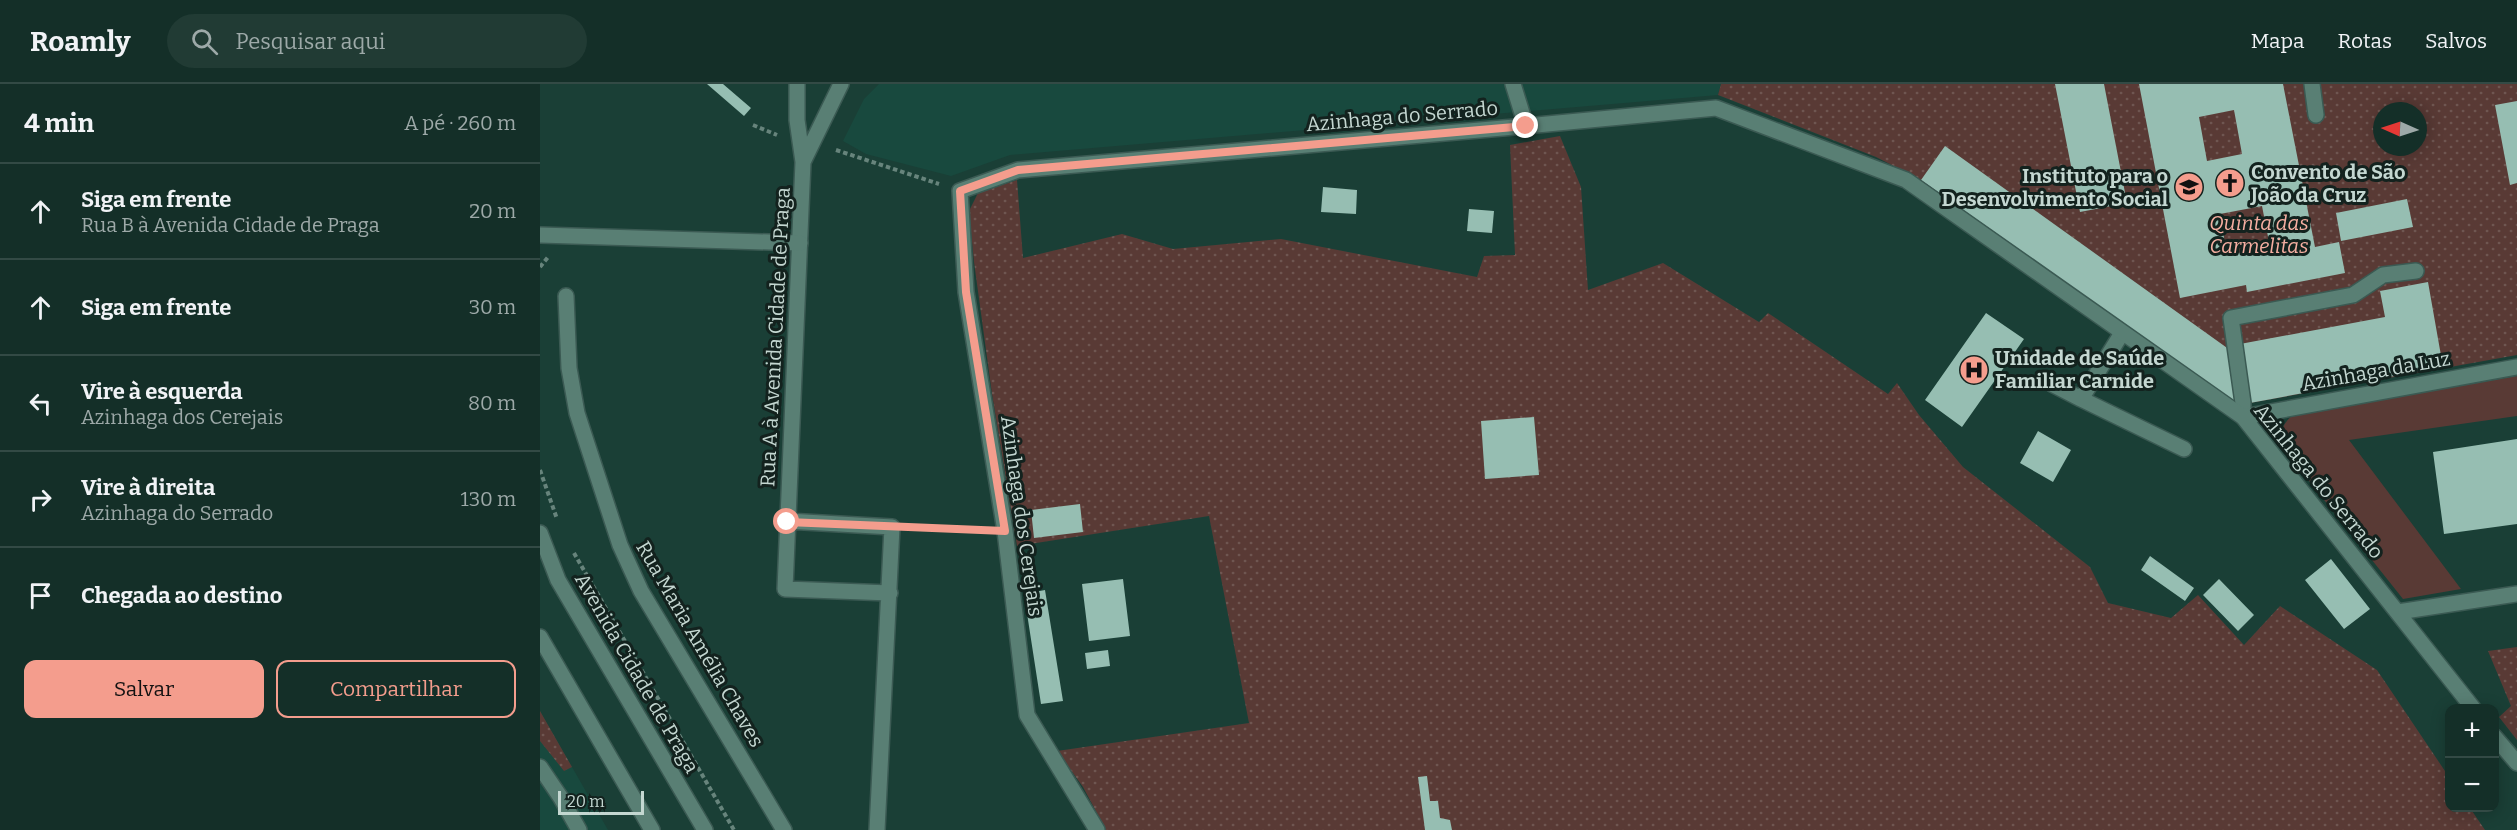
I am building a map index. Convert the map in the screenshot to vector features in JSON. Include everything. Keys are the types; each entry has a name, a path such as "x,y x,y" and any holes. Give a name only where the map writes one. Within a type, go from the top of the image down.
{"street":[{"path":"797,84 797,120 803,162"},
{"path":"803,162 841,84"},
{"path":"1513,84 1526,126"},
{"path":"2312,84 2316,115"},
{"name":"Azinhaga do Serrado","path":"960,191 1018,170 1716,108 1906,180 2243,417 2470,704"},
{"name":"Rua A à Avenida Cidade de Praga","path":"803,162 785,589 890,593"},
{"name":"Azinhaga dos Cerejais","path":"960,191 966,292 1005,531 1028,715 1097,830"},
{"path":"540,235 800,243"},
{"path":"2243,417 2231,318 2353,295 2383,275 2416,271"},
{"name":"Rua Maria Amélia Chaves","path":"566,296 567,344 574,402 588,453 620,545 641,591 784,830"},
{"path":"2081,399 2122,333"},
{"name":"Azinhaga da Luz","path":"2243,417 2517,367"},
{"path":"2052,384 2184,449"},
{"path":"787,522 892,527 877,830"},
{"name":"Avenida Cidade de Praga","path":"540,533 558,580 705,830"},
{"path":"2398,612 2517,594"},
{"path":"540,637 652,830"},
{"path":"2499,742 2517,763"},
{"path":"540,767 579,830"}],"path":[{"path":"753,125 783,137"},
{"path":"836,150 960,191"},
{"path":"540,470 558,522"},
{"path":"892,527 1005,531"},
{"path":"574,553 734,830"}],"shaded area":[{"path":"879,84 1721,84 1718,95 1010,155 951,176 866,154 843,141 864,99"},
{"path":"540,711 608,830 540,830"}],"green space":[{"name":"Quinta das Carmelitas","path":"1721,84 2517,84 2517,355 2250,403 1921,180 1876,157 1718,95"},
{"path":"1560,136 1581,187 1588,290 1663,263 1759,322 1768,313 1888,394 1897,383 1919,415 1963,467 2090,567 2108,603 2171,618 2198,595 2244,645 2280,606 2377,670 2445,771 2445,812 2473,812 2485,830 1106,830 1083,787 1057,751 1249,723 1209,516 1017,546 992,394 974,262 969,211 978,193 1017,180 1023,258 1122,234 1173,249 1281,239 1477,277 1484,256 1515,255 1510,145"},
{"path":"2517,376 2517,416 2349,440 2461,589 2403,599 2282,447 2281,433 2284,425 2293,415"},
{"path":"2517,647 2517,740 2499,717 2511,706 2488,651"},
{"path":"540,711 572,767 564,771 540,741"}],"building":[{"path":"707,84 723,84 751,108 744,116"},
{"path":"2055,84 2104,84 2127,203 2080,212"},
{"name":"Convento de São João da Cruz","path":"2139,84 2283,84 2315,247 2339,242 2345,273 2247,292 2246,285 2180,298","holes":["2234,110 2242,154 2207,161 2199,117","2262,206 2270,247 2227,255 2220,214"]},
{"path":"2517,101 2517,183 2510,185 2495,105"},
{"path":"1945,146 2230,350 2236,403 1921,180"},
{"path":"1323,187 1357,190 1356,214 1321,212"},
{"path":"2407,199 2413,227 2341,241 2336,213"},
{"path":"1469,209 1494,211 1492,233 1467,231"},
{"path":"2428,282 2443,367 2250,403 2240,344 2385,317 2380,291"},
{"name":"Unidade de Saúde Familiar Carnide","path":"1986,313 2024,339 1962,427 1925,400"},
{"path":"1534,417 1539,475 1485,479 1481,421"},
{"path":"2038,431 2071,450 2053,482 2020,463"},
{"path":"2517,439 2517,524 2444,534 2433,452"},
{"path":"1080,504 1083,532 1034,538 1031,510"},
{"path":"2150,556 2194,588 2185,601 2141,570"},
{"path":"2331,559 2370,609 2344,629 2305,580"},
{"path":"1123,579 1130,636 1089,641 1082,584"},
{"path":"2219,579 2254,615 2238,631 2203,595"},
{"path":"1045,590 1063,701 1041,704 1024,594"},
{"path":"1108,650 1110,666 1087,669 1085,653"},
{"path":"1427,776 1430,801 1438,801 1440,818 1450,820 1452,830 1425,830 1418,777"}],"place":[{"name":"Convento de São João da Cruz","path":"2230,183"},
{"name":"Instituto para o Desenvolvimento Social","path":"2189,187"},
{"name":"Unidade de Saúde Familiar Carnide","path":"1974,370"}],"route":[{"path":"787,522 1005,531 966,292 960,191 1018,170 1526,126"}]}
